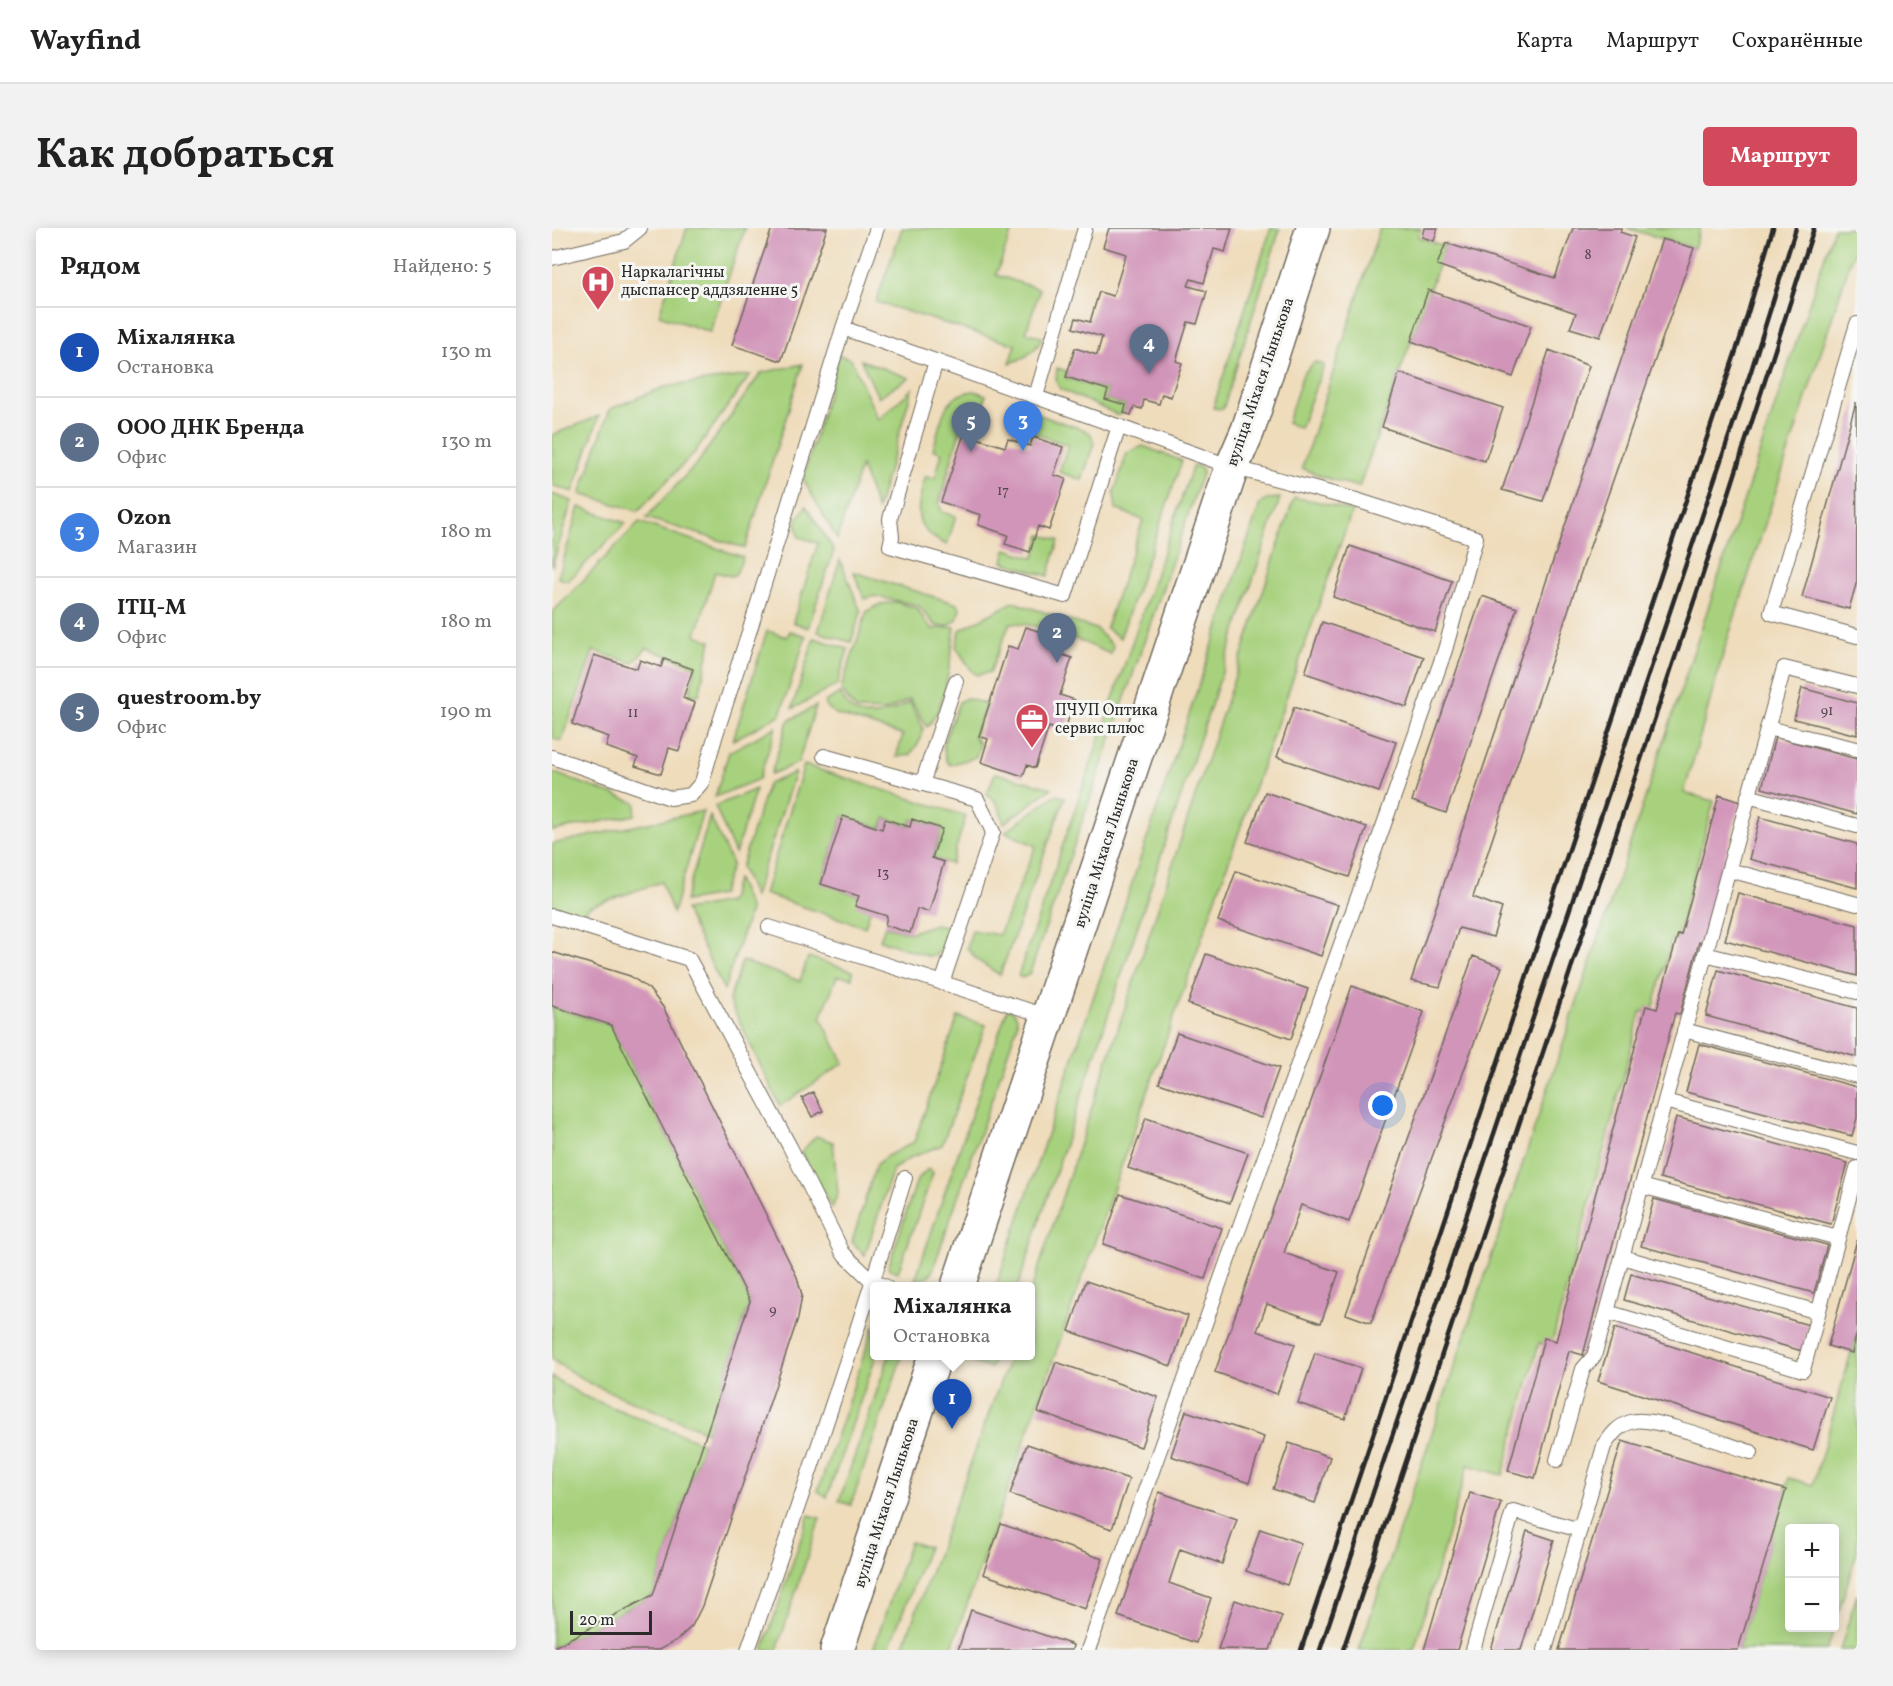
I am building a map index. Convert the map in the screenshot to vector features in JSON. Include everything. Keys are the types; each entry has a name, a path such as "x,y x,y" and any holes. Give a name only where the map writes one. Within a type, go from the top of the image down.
{"street":[{"name":"вуліца Міхася Лынькова","path":"960,1282 1232,467 1248,430 1313,228"},
{"name":"вуліца Міхася Лынькова","path":"837,1650 935,1360"}],"lane":[{"path":"552,258 624,241 640,228"},
{"path":"552,757 670,798 691,795 702,782 843,328 877,228"},
{"path":"1036,396 1085,228"},
{"path":"1857,324 1771,613 1857,636"},
{"path":"843,328 1232,467 1356,500 1476,538 1445,650 1385,824 1088,1650"},
{"path":"936,361 890,519 892,537 890,546 1065,596 1119,426"},
{"path":"1557,1460 1583,1369 1594,1356 1607,1312 1784,668 1857,686"},
{"path":"922,784 956,681"},
{"path":"1767,728 1857,749"},
{"path":"824,756 977,799 993,832 942,983"},
{"path":"1749,796 1857,826"},
{"path":"1729,870 1857,904"},
{"path":"552,916 689,959 790,1147 843,1252 877,1282"},
{"path":"769,927 1049,1017"},
{"path":"1705,954 1857,992"},
{"path":"1684,1030 1857,1076"},
{"path":"1665,1101 1857,1153"},
{"path":"1607,1312 1803,1370 1857,1168"},
{"path":"879,1282 905,1178"},
{"path":"1641,1186 1838,1238"},
{"path":"1622,1257 1818,1312"},
{"path":"748,1650 870,1309"},
{"path":"1545,1650 1604,1446 1616,1428 1636,1421 1656,1423 1751,1452"},
{"path":"1473,1650 1513,1511 1580,1530"}],"green space":[{"path":"687,228 745,228 710,332 659,315"},
{"path":"902,228 1013,228 996,275 1040,289 1026,332 1043,338 1036,347 1025,357 1010,363 1016,345 876,302"},
{"path":"1271,228 1280,229 1223,409 1213,408"},
{"path":"1380,228 1421,228 1418,237 1441,245 1446,243 1359,487 1323,477 1302,468"},
{"path":"1626,228 1700,228 1694,248"},
{"path":"1834,228 1857,228 1857,241 1726,644 1684,793 1714,801 1676,940 1672,939 1652,1014 1641,1011 1551,1346 1539,1343 1503,1475 1468,1465 1414,1650 1359,1650 1619,877"},
{"path":"839,355 851,359 878,420 912,389 877,510 861,466 837,539 803,479"},
{"path":"861,360 909,378 878,397"},
{"path":"1315,362 1324,365 1300,428 1287,423 1303,374"},
{"path":"803,364 745,548 646,518 699,461 761,373"},
{"path":"1057,368 1067,371 1066,378 1108,390 1105,399 1126,405 1124,413 1118,415 1060,389 1056,381"},
{"path":"750,375 694,453 638,511 580,494 610,409 664,387"},
{"path":"974,391 986,395 976,432 960,431 939,504 942,512 956,516 947,545 935,539 922,525 919,517 920,500 925,477 935,478 942,453 933,449 944,411 955,398 963,393"},
{"path":"1024,410 1091,434 1094,443 1082,480 1059,472 1068,445 1019,428"},
{"path":"599,416 573,492 552,485 552,435"},
{"path":"1143,446 1182,461 1120,638 1106,628 1143,520 1116,509 1114,493 1127,453"},
{"path":"1193,465 1203,471 1030,973 1022,978 1018,976"},
{"path":"552,494 572,501 552,567"},
{"path":"1280,498 1019,1282 997,1282 1260,504 1269,499"},
{"path":"1294,498 1352,511 951,1650 902,1650 1009,1360 1035,1360 1034,1282"},
{"path":"806,506 834,550 808,628 793,622 818,543 799,537 796,521"},
{"path":"579,507 626,523 568,581 558,578"},
{"path":"639,522 743,557 736,574 731,576 715,572 696,635 711,641 699,695 689,695 696,667 647,648 633,663 593,651 562,741 552,738 552,613"},
{"path":"1041,535 1059,540 1048,576 1003,562 1006,549 1034,558"},
{"path":"840,560 861,612 851,642 818,632"},
{"path":"854,572 957,604 960,608 957,620 948,626 936,626 918,605 874,596 864,599"},
{"path":"896,602 917,608 933,629 955,627 944,693 940,706 927,727 910,699 885,711 857,710 841,688 867,611 881,604"},
{"path":"1013,602 1096,629 1113,646 1110,654 1048,629 1010,623 990,672 977,675 956,647 960,630"},
{"path":"767,631 787,637 790,631 806,636 780,715 733,740"},
{"path":"814,638 848,649 837,685 792,709"},
{"path":"840,693 851,709 865,715 889,712 910,702 923,728 921,739 910,755 896,757 903,735 835,714 825,705 826,701"},
{"path":"966,698 986,704 974,737 980,744 976,757 950,765 946,760 943,745 959,702"},
{"path":"816,706 798,763 771,774 788,721"},
{"path":"776,727 759,779 715,797 729,752"},
{"path":"804,765 966,816 951,864 933,858 942,828 912,819 910,826 885,818 881,828 843,816 821,883 859,896 870,911 865,927 764,894"},
{"path":"552,772 636,803 635,815 552,831"},
{"path":"795,772 754,897 741,867 768,784"},
{"path":"995,773 1052,788 1004,823 997,803 987,794"},
{"path":"756,789 735,854 715,806"},
{"path":"1055,795 1065,797 1000,975 977,960 967,948 972,930 999,935 1036,846 1005,832"},
{"path":"703,811 673,913 661,882 588,907 585,914 552,905 552,844"},
{"path":"710,816 732,864 721,895 685,901"},
{"path":"737,879 750,910 724,990 685,910 729,902"},
{"path":"935,924 948,928 941,950 935,956 927,956 880,940 885,926 909,933"},
{"path":"808,957 853,971 852,978 837,976 821,1018 844,1063 780,1106 729,1000 742,961 800,981"},
{"path":"552,1007 611,1025 750,1301 707,1432 591,1384 552,1360"},
{"path":"1008,1007 1016,1017 1016,1029 932,1272 925,1279 915,1280"},
{"path":"958,1017 986,1025 942,1145 912,1157 893,1169 865,1255 852,1242 876,1165 885,1157 914,1142"},
{"path":"816,1136 833,1142 838,1193 832,1208 801,1152"},
{"path":"930,1169 933,1173 898,1272 888,1268 917,1180"},
{"path":"1857,1332 1857,1552 1839,1611 1839,1524 1785,1524 1785,1632 1833,1632 1827,1650 1738,1650 1789,1478 1813,1485"},
{"path":"870,1337 870,1360 875,1360 827,1497 818,1491"},
{"path":"888,1360 901,1360 851,1505 839,1501"},
{"path":"971,1360 994,1360 991,1368 970,1362"},
{"path":"552,1377 581,1395 703,1443 653,1595 552,1648"},
{"path":"809,1515 820,1518 777,1650 763,1650"},
{"path":"910,1542 928,1547 888,1650 873,1650"},
{"path":"1857,1594 1857,1650 1840,1650"}],"building":[{"path":"772,228 827,228 781,361 732,345"},
{"path":"1109,228 1232,228 1225,252 1214,249 1204,283 1191,279 1188,286 1207,291 1197,324 1188,322 1176,361 1182,363 1171,397 1162,394 1159,404 1144,400 1142,409 1134,407 1131,415 1124,413 1126,405 1105,399 1108,390 1066,377 1075,348 1097,355 1102,337 1073,328 1076,318 1090,322 1099,292 1113,296 1126,254 1103,247"},
{"path":"1424,228 1438,228 1434,241 1422,237"},
{"path":"1573,228 1622,228 1620,232 1635,237 1600,337 1570,328 1576,313 1437,265 1446,243 1555,278"},
{"path":"1662,239 1694,248 1580,575 1473,897 1502,908 1493,937 1459,928 1440,987 1411,981"},
{"path":"1428,290 1531,326 1513,377 1411,341"},
{"path":"1549,350 1589,366 1543,501 1502,490"},
{"path":"1399,373 1503,408 1485,461 1382,427"},
{"path":"1856,402 1857,581 1849,609 1802,597"},
{"path":"964,434 1005,447 1008,439 1030,446 1033,437 1063,447 1054,475 1066,479 1049,530 1038,526 1030,552 1005,544 1008,535 978,525 981,515 941,502"},
{"path":"1350,546 1452,581 1435,632 1333,597"},
{"path":"1482,596 1517,608 1446,813 1412,801"},
{"path":"1322,622 1424,657 1407,707 1305,673"},
{"path":"1026,627 1065,640 1060,654 1072,658 1060,695 1075,700 1064,732 1049,727 1035,768 1027,765 1023,776 981,762 988,739 979,736 1008,646 1018,649"},
{"path":"594,655 637,669 640,660 661,667 664,659 693,669 683,698 695,703 679,751 669,748 661,774 635,766 638,758 606,747 609,737 572,724"},
{"path":"1802,688 1857,703 1857,735 1794,719"},
{"path":"1294,707 1396,742 1379,792 1277,757"},
{"path":"1775,737 1857,759 1857,814 1762,788"},
{"path":"1265,792 1367,827 1349,877 1247,842"},
{"path":"1719,795 1740,802 1703,942 1699,942 1680,1014 1675,1013 1583,1355 1569,1351 1535,1478 1508,1471 1544,1338 1556,1341 1646,1006 1657,1009 1678,934 1681,935"},
{"path":"843,816 882,829 885,819 910,827 912,819 942,829 932,858 944,862 929,912 917,909 910,933 885,925 887,916 855,906 859,896 821,884"},
{"path":"1760,817 1857,844 1857,888 1749,859"},
{"path":"1236,871 1338,905 1321,956 1218,921"},
{"path":"1738,893 1857,925 1857,976 1725,940"},
{"path":"552,952 630,976 649,989 663,1007 797,1277 802,1295 798,1318 702,1606 692,1626 677,1640 659,1650 552,1650 552,1648 653,1595 750,1301 611,1025 552,1006"},
{"path":"1206,954 1308,989 1291,1039 1188,1004"},
{"path":"1473,956 1502,967 1371,1323 1346,1314"},
{"path":"1718,970 1857,1008 1857,1057 1706,1016"},
{"path":"1352,986 1424,1012 1349,1222 1301,1205 1284,1253 1339,1272 1321,1323 1267,1304 1257,1331 1295,1344 1277,1394 1215,1372"},
{"path":"1177,1033 1279,1068 1261,1118 1159,1083"},
{"path":"1699,1044 1857,1087 1857,1118 1852,1136 1686,1092"},
{"path":"813,1092 823,1111 812,1117 802,1098"},
{"path":"1676,1117 1848,1163 1831,1224 1660,1178"},
{"path":"1146,1118 1248,1153 1230,1203 1128,1168"},
{"path":"1120,1194 1222,1228 1205,1279 1103,1244"},
{"path":"1654,1199 1827,1245 1814,1293 1641,1246"},
{"path":"1857,1240 1857,1332 1852,1353 1828,1346"},
{"path":"1631,1274 1809,1325 1802,1351 1624,1300"},
{"path":"1086,1281 1188,1316 1171,1366 1069,1331"},
{"path":"1615,1328 1830,1397 1813,1450 1598,1381"},
{"path":"1315,1353 1361,1368 1345,1419 1298,1403"},
{"path":"1056,1362 1158,1397 1141,1447 1038,1412"},
{"path":"1186,1411 1264,1437 1249,1483 1171,1456"},
{"path":"1622,1441 1786,1490 1738,1650 1559,1650"},
{"path":"1289,1443 1330,1457 1315,1503 1273,1489"},
{"path":"1027,1444 1129,1479 1112,1529 1010,1494"},
{"path":"1159,1492 1237,1519 1222,1564 1180,1549 1169,1583 1211,1598 1196,1643 1118,1616"},
{"path":"1470,1493 1501,1502 1457,1650 1424,1650"},
{"path":"1001,1524 1103,1559 1085,1609 983,1574"},
{"path":"1260,1529 1301,1543 1287,1585 1246,1571"},
{"path":"1527,1531 1554,1540 1521,1650 1491,1650"},
{"path":"1235,1600 1282,1616 1270,1650 1218,1649"},
{"path":"971,1610 1073,1645 1072,1650 958,1650"}],"railway":[{"path":"1301,1650 1741,336 1773,228"},
{"path":"1320,1650 1751,371 1796,228"},
{"path":"1343,1650 1702,577 1814,228"}],"place":[{"name":"Наркалагічны дыспансер аддзяленне 5","path":"598,311"},
{"name":"ІТЦ-М","path":"1149,374"},
{"name":"Ozon","path":"1023,451"},
{"name":"questroom.by","path":"971,452"},
{"name":"ООО ДНК Бренда","path":"1057,663"},
{"name":"ПЧУП Оптика сервис плюс","path":"1032,749"},
{"name":"Міхалянка","path":"952,1429"}]}
